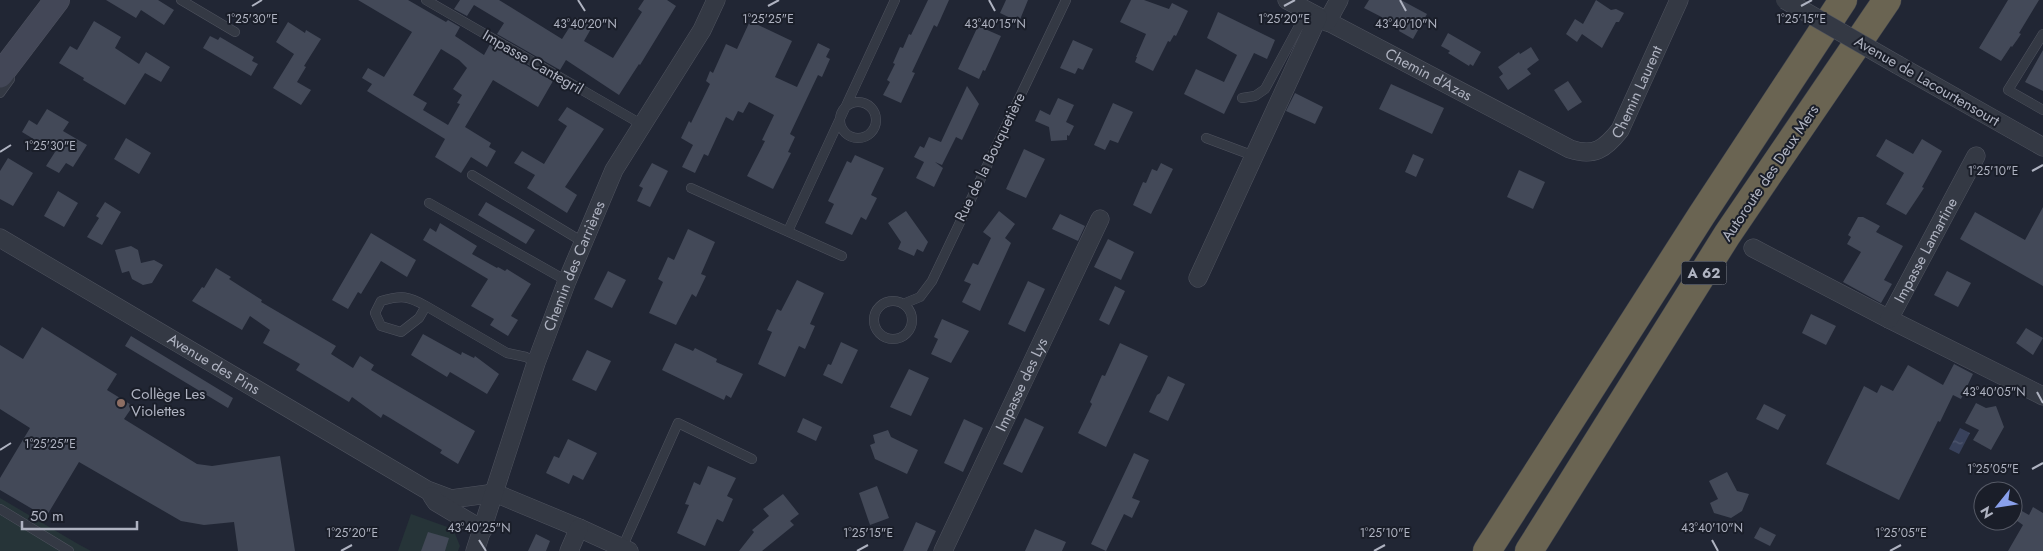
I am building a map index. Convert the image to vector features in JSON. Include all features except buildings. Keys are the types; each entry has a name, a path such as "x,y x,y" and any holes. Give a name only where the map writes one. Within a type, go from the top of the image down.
{"highway":[{"name":"A 62","path":"1487,551 1701,216 1843,0"},
{"name":"Autoroute des Deux Mers","path":"1529,551 1727,235 1887,0"}],"main road":[{"path":"12,70 58,0"}],"street":[{"name":"Chemin des Carrières","path":"475,551 536,363 567,281 614,170 641,124 702,30 716,0"},
{"name":"Chemin d'Azas","path":"1287,0 1320,20 1570,149"},
{"path":"1198,278 1254,156 1320,20 1339,0"},
{"name":"Chemin Laurent","path":"1570,149 1584,154 1600,150 1612,141 1620,130 1679,0"},
{"name":"Avenue de Lacourtensourt","path":"1785,0 2043,147"},
{"name":"Impasse Lamartine","path":"1889,319 1976,156"},
{"name":"Impasse des Lys","path":"943,551 1100,219"},
{"name":"Avenue des Pins","path":"0,238 427,490 451,499 495,493"},
{"name":"Impasse Lamartine","path":"1753,248 2043,396"},
{"name":"Avenue des Pins","path":"427,490 436,502 483,530"},
{"path":"495,493 626,549"},
{"path":"569,551 580,528"}],"lane":[{"path":"181,0 236,32"},
{"name":"Impasse Cantegril","path":"426,0 641,124"},
{"path":"788,231 895,0"},
{"name":"Rue de la Bouquetière","path":"904,304 910,312 912,319 908,332 894,339 880,334 874,320 877,310 888,302 904,304 920,297 932,281 1066,0"},
{"path":"1242,98 1255,96 1266,89 1299,26 1306,22 1320,20"},
{"path":"2043,34 2008,90 2043,110"},
{"path":"0,92 12,70 40,38"},
{"path":"853,103 867,104 875,112 877,123 875,129 869,135 861,138 852,137 842,128 840,119 842,113 847,106 853,103"},
{"path":"1206,138 1254,156"},
{"path":"472,175 583,242"},
{"path":"691,188 842,256"},
{"path":"429,203 567,281"},
{"path":"426,306 420,318 401,332 381,326 375,313 382,301 401,296 426,306 507,353 526,357 536,363"},
{"path":"626,549 678,423 752,459"},
{"path":"0,509 69,551"}],"shaded area":[{"path":"0,498 78,544 91,551 0,551"},
{"path":"411,514 453,529 460,546 458,551 398,551"}],"water":[{"path":"1960,428 1970,433 1959,454 1949,449"}],"place":[{"name":"Collège Les Violettes","path":"121,403"}]}
